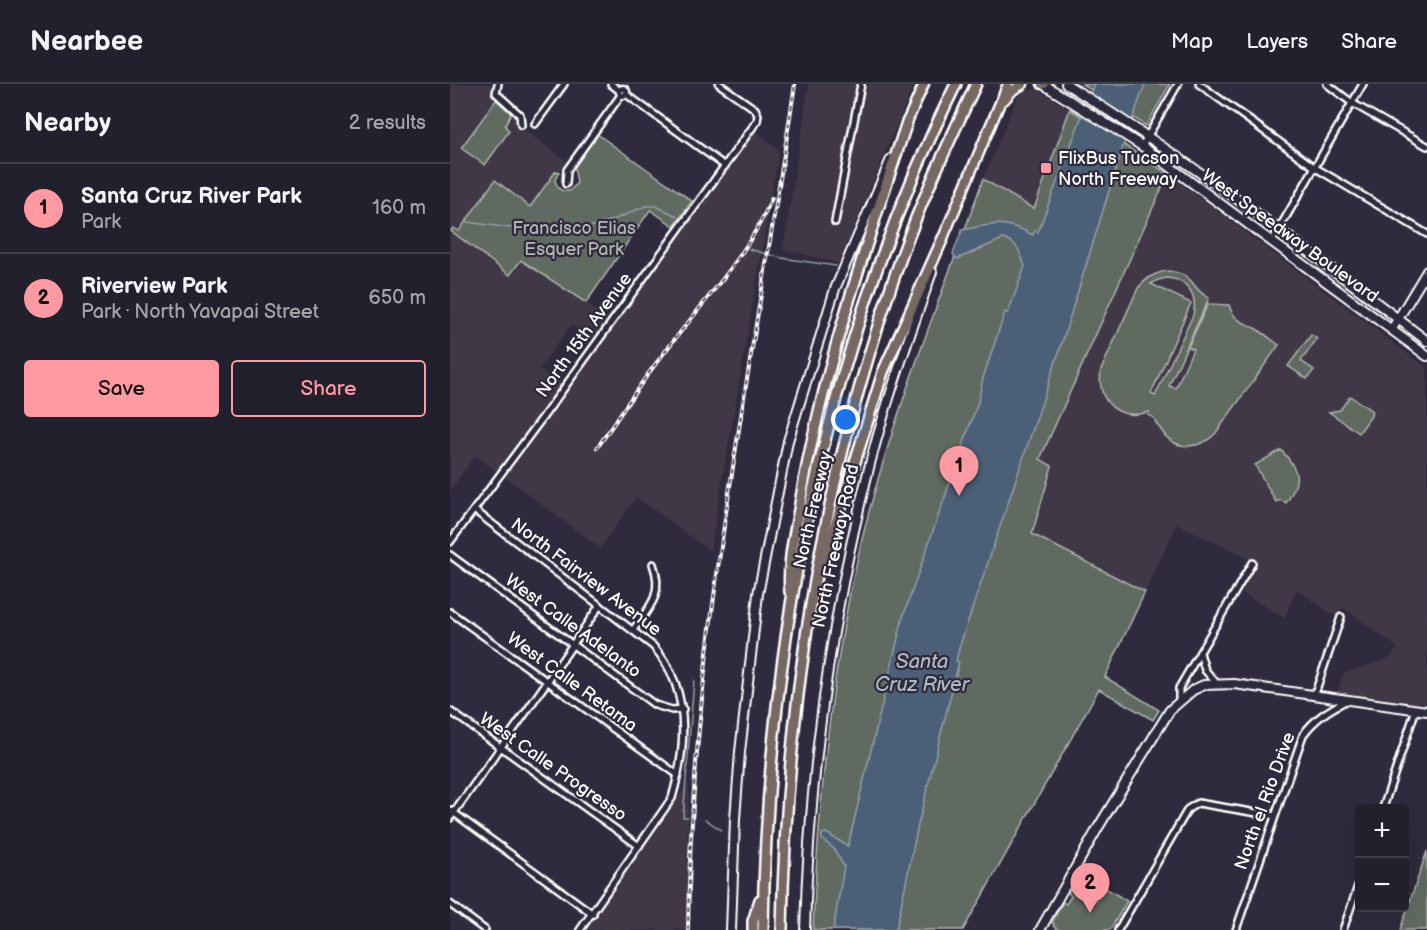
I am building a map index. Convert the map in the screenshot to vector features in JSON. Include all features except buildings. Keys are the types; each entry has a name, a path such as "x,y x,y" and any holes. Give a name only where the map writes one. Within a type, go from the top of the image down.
{"highway":[{"name":"North Freeway","path":"763,930 763,890 772,735 791,603 812,493 860,319 903,204 934,129 956,84"},
{"name":"North Freeway","path":"782,930 784,845 791,743 809,611 831,499 859,388 903,254 976,84"},
{"path":"791,603 788,573 808,457 855,280 907,122"},
{"path":"809,611 883,372 943,238"},
{"path":"753,930 753,921 763,890"}],"main road":[{"name":"North Freeway Road","path":"805,930 808,833 817,746 840,596 866,479 890,393 943,238 1008,84"},
{"path":"1000,104 1013,90 1023,84"},
{"name":"West Speedway Boulevard","path":"1043,84 1080,105 1142,146 1427,356"},
{"name":"West Speedway Boulevard","path":"1066,84 1148,135 1279,229 1427,341"},
{"path":"731,930 740,752 758,594 788,441 835,289 922,85"},
{"path":"1392,329 1427,271"},
{"path":"1040,930 1143,751 1170,710 1179,700 1204,685 1234,684 1427,711"}],"street":[{"path":"535,124 564,84"},
{"path":"611,84 624,91 725,166"},
{"name":"North 15th Avenue","path":"450,542 757,121 758,115 752,107 719,84"},
{"path":"835,222 861,84"},
{"path":"1142,146 1178,84"},
{"path":"1199,84 1314,167 1427,234"},
{"path":"1327,84 1352,103 1427,146"},
{"path":"1272,241 1363,84"},
{"path":"497,85 496,93 520,115 521,125"},
{"path":"566,183 567,170 624,91"},
{"name":"North Fairview Avenue","path":"474,510 653,646 665,661 681,696 683,709 681,748 678,775 672,798 580,930"},
{"name":"West Calle Adelanto","path":"450,555 656,705 672,710 683,709"},
{"path":"1179,700 1179,688 1252,563"},
{"path":"633,630 650,608 656,594 658,584 653,564"},
{"path":"593,914 451,813 600,605"},
{"name":"West Calle Retama","path":"450,612 678,775"},
{"path":"1314,696 1341,617"},
{"path":"1200,653 1205,670 1217,684"},
{"name":"North el Rio Drive","path":"1236,930 1303,735 1322,715 1347,700"},
{"path":"1384,804 1416,709"},
{"name":"West Calle Progresso","path":"450,711 639,846"},
{"path":"1118,930 1192,805 1198,803 1275,816"},
{"path":"1343,930 1355,892"},
{"path":"450,904 485,930"}],"shaded area":[{"path":"450,84 501,84 498,94 523,114 523,129 567,161 559,172 556,171 530,207 495,181 458,231 451,231 510,275 521,260 608,318 592,340 571,325 539,369 561,384 497,471 475,456 450,490"},
{"path":"809,84 914,84 839,263 783,249"},
{"path":"1036,89 1070,109 1034,210 983,179 1018,96 1023,91"},
{"path":"756,131 779,151 710,551 636,497 600,548 502,475"},
{"path":"1168,174 1427,368 1427,704 1337,693 1344,673 1390,658 1397,647 1342,607 1335,616 1296,589 1285,618 1242,593 1258,563 1177,524 1145,592 1032,535 1052,466 1039,459"},
{"path":"689,782 685,930 584,930"}],"green space":[{"path":"1082,84 1170,84 1146,126"},
{"path":"496,100 511,113 505,126 509,131 485,165 461,148"},
{"path":"1070,109 1168,174 1040,459 1052,466 1032,534 1145,592 1105,677 1159,710 1153,720 1099,689 963,930 813,930 823,778 836,676 865,527 890,439 983,179 1034,209"},
{"name":"Francisco Elias Esquer Park","path":"597,134 692,201 674,226 650,210 586,303 521,260 510,275 451,231 453,228 459,231 495,180 530,207 556,171 559,172 555,180 558,188 570,191 577,183 574,167"},
{"path":"1162,272 1184,275 1209,298 1169,386 1176,388 1193,349 1188,347 1208,304 1229,305 1240,321 1279,345 1215,434 1202,443 1194,445 1180,445 1166,437 1154,418 1148,415 1149,412 1128,414 1119,411 1106,400 1100,381 1101,370 1138,288 1151,276","holes":["1167,278 1186,285 1193,295 1193,315 1155,396 1151,394 1191,303 1151,284"]},
{"path":"1311,335 1317,339 1301,361 1314,370 1307,379 1288,366"},
{"path":"1350,396 1372,411 1359,433 1329,412 1340,410"},
{"path":"1281,450 1292,463 1296,475 1294,488 1286,503 1280,500 1276,502 1255,465"},
{"path":"1427,851 1427,930 1400,930 1406,912 1409,912 1409,904"},
{"path":"1076,887 1096,900 1104,887 1127,901 1110,930 1059,930 1053,926 1052,923 1063,902 1066,904 1071,896 1068,893 1071,888 1074,890"}],"water":[{"name":"Santa Cruz River","path":"1094,84 1145,84 1124,143 1060,349 959,648 956,661 959,662 918,825 896,930 833,930 844,867 834,849 822,839 822,834 826,833 848,846 903,617 978,402 983,378 1005,312 1008,313 1025,266 1015,245 1003,239 957,259 953,254 962,230 998,224 1014,227 1033,235 1035,231 1038,232"}],"pier":[{"path":"1088,91 1134,122 1127,144 1080,113"}],"waterway":[{"path":"467,222 548,233 572,232 613,220 646,206 656,206 677,216"},
{"path":"749,249 782,258 836,266"},
{"path":"688,817 683,817 694,680"},
{"path":"705,819 721,830"}],"railway":[{"path":"688,930 692,823 700,717 712,611 743,400 795,84"},
{"path":"597,448 653,368 736,261 762,220 772,198"}],"place":[{"name":"FlixBus Tucson North Freeway","path":"1046,168"},
{"name":"Santa Cruz River Park","path":"959,496"},
{"name":"Riverview Park","path":"1090,913"}]}
